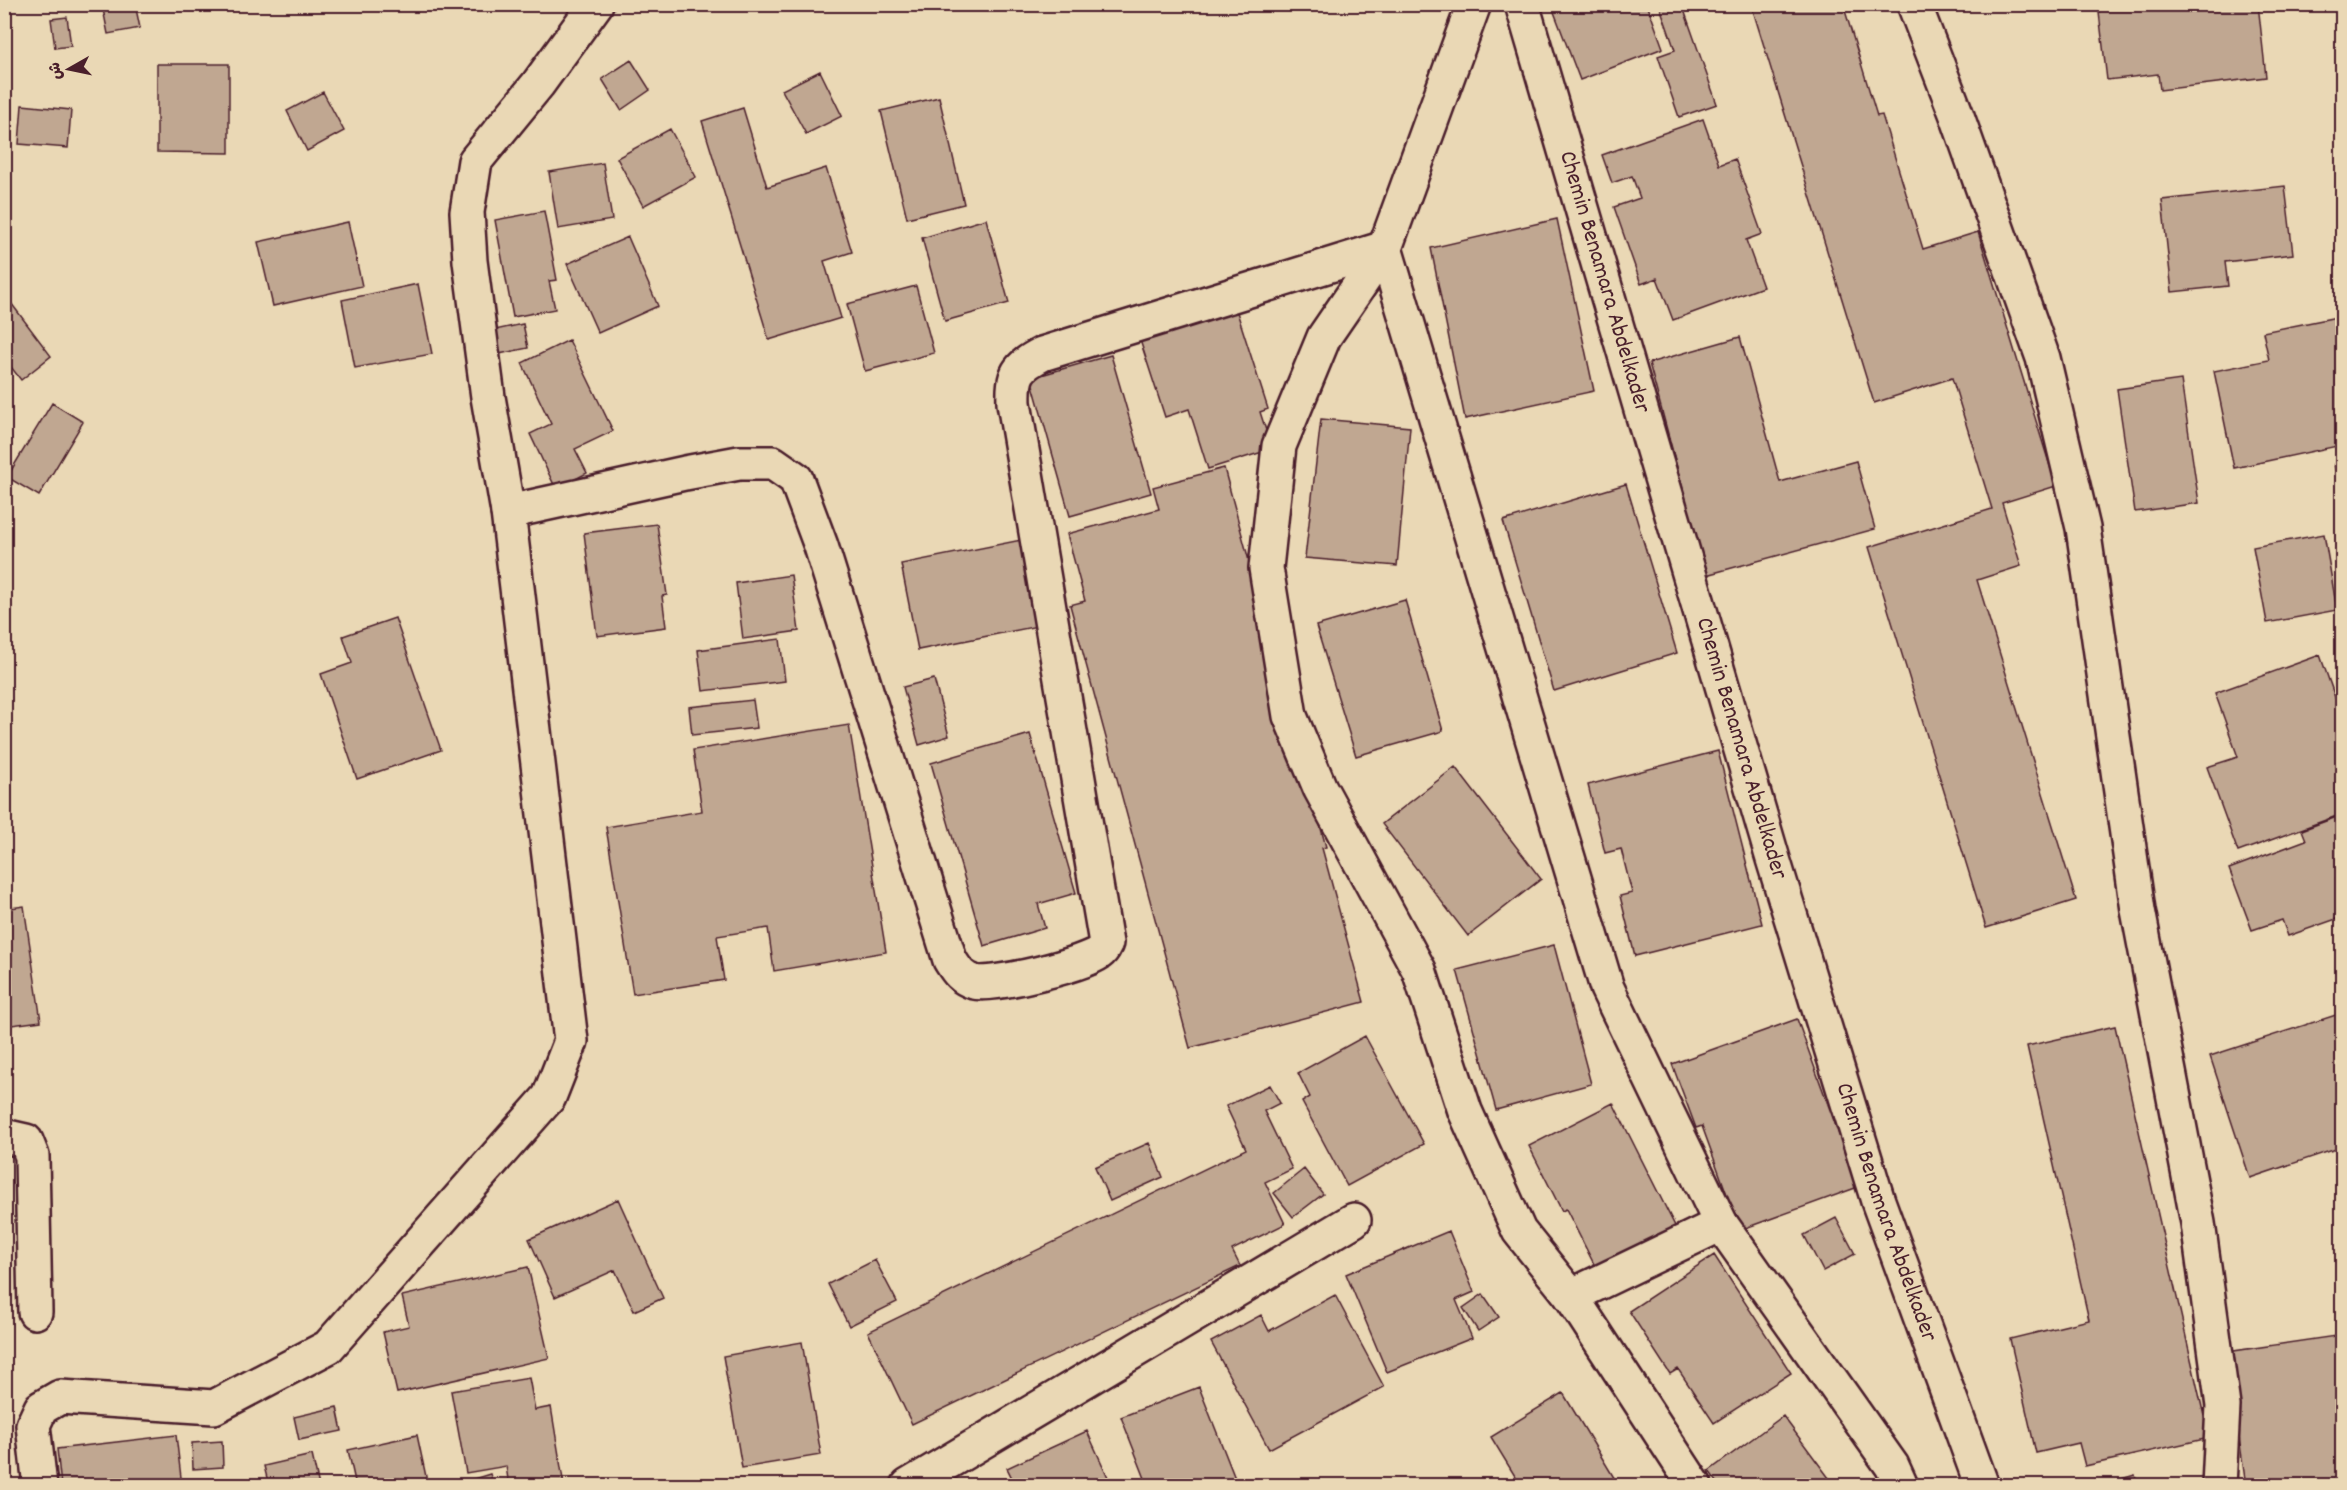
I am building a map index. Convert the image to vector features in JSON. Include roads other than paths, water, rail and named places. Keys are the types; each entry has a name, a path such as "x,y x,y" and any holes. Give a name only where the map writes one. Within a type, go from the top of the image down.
{"street":[{"path":"40,1485 33,1425 41,1408 60,1397 214,1407 328,1347 549,1097 571,1041 508,512 488,397 470,261 467,212 475,161 538,84 596,4"},
{"path":"1474,4 1385,248 1324,337 1279,446 1266,568 1290,717 1320,788 1419,970 1465,1111 1519,1231 1571,1296 1695,1485"},
{"name":"Chemin Benamara Abdelkader","path":"1522,4 1767,836 1878,1200 1982,1485"},
{"path":"1914,4 2043,358 2083,528 2138,910 2198,1222 2223,1406 2219,1485"},
{"path":"508,512 685,473 739,464 773,463 796,479 821,546 951,960 960,976 974,982 986,983 1027,977 1092,956 1102,951 1106,943 1014,403 1013,383 1021,365 1042,354 1385,248"},
{"path":"1385,248 1607,988 1721,1224 1892,1466 1901,1485"},
{"path":"4,1136 26,1141 32,1156 35,1312"},
{"path":"908,1485 1354,1220"},
{"path":"1571,1296 1721,1224"}]}
